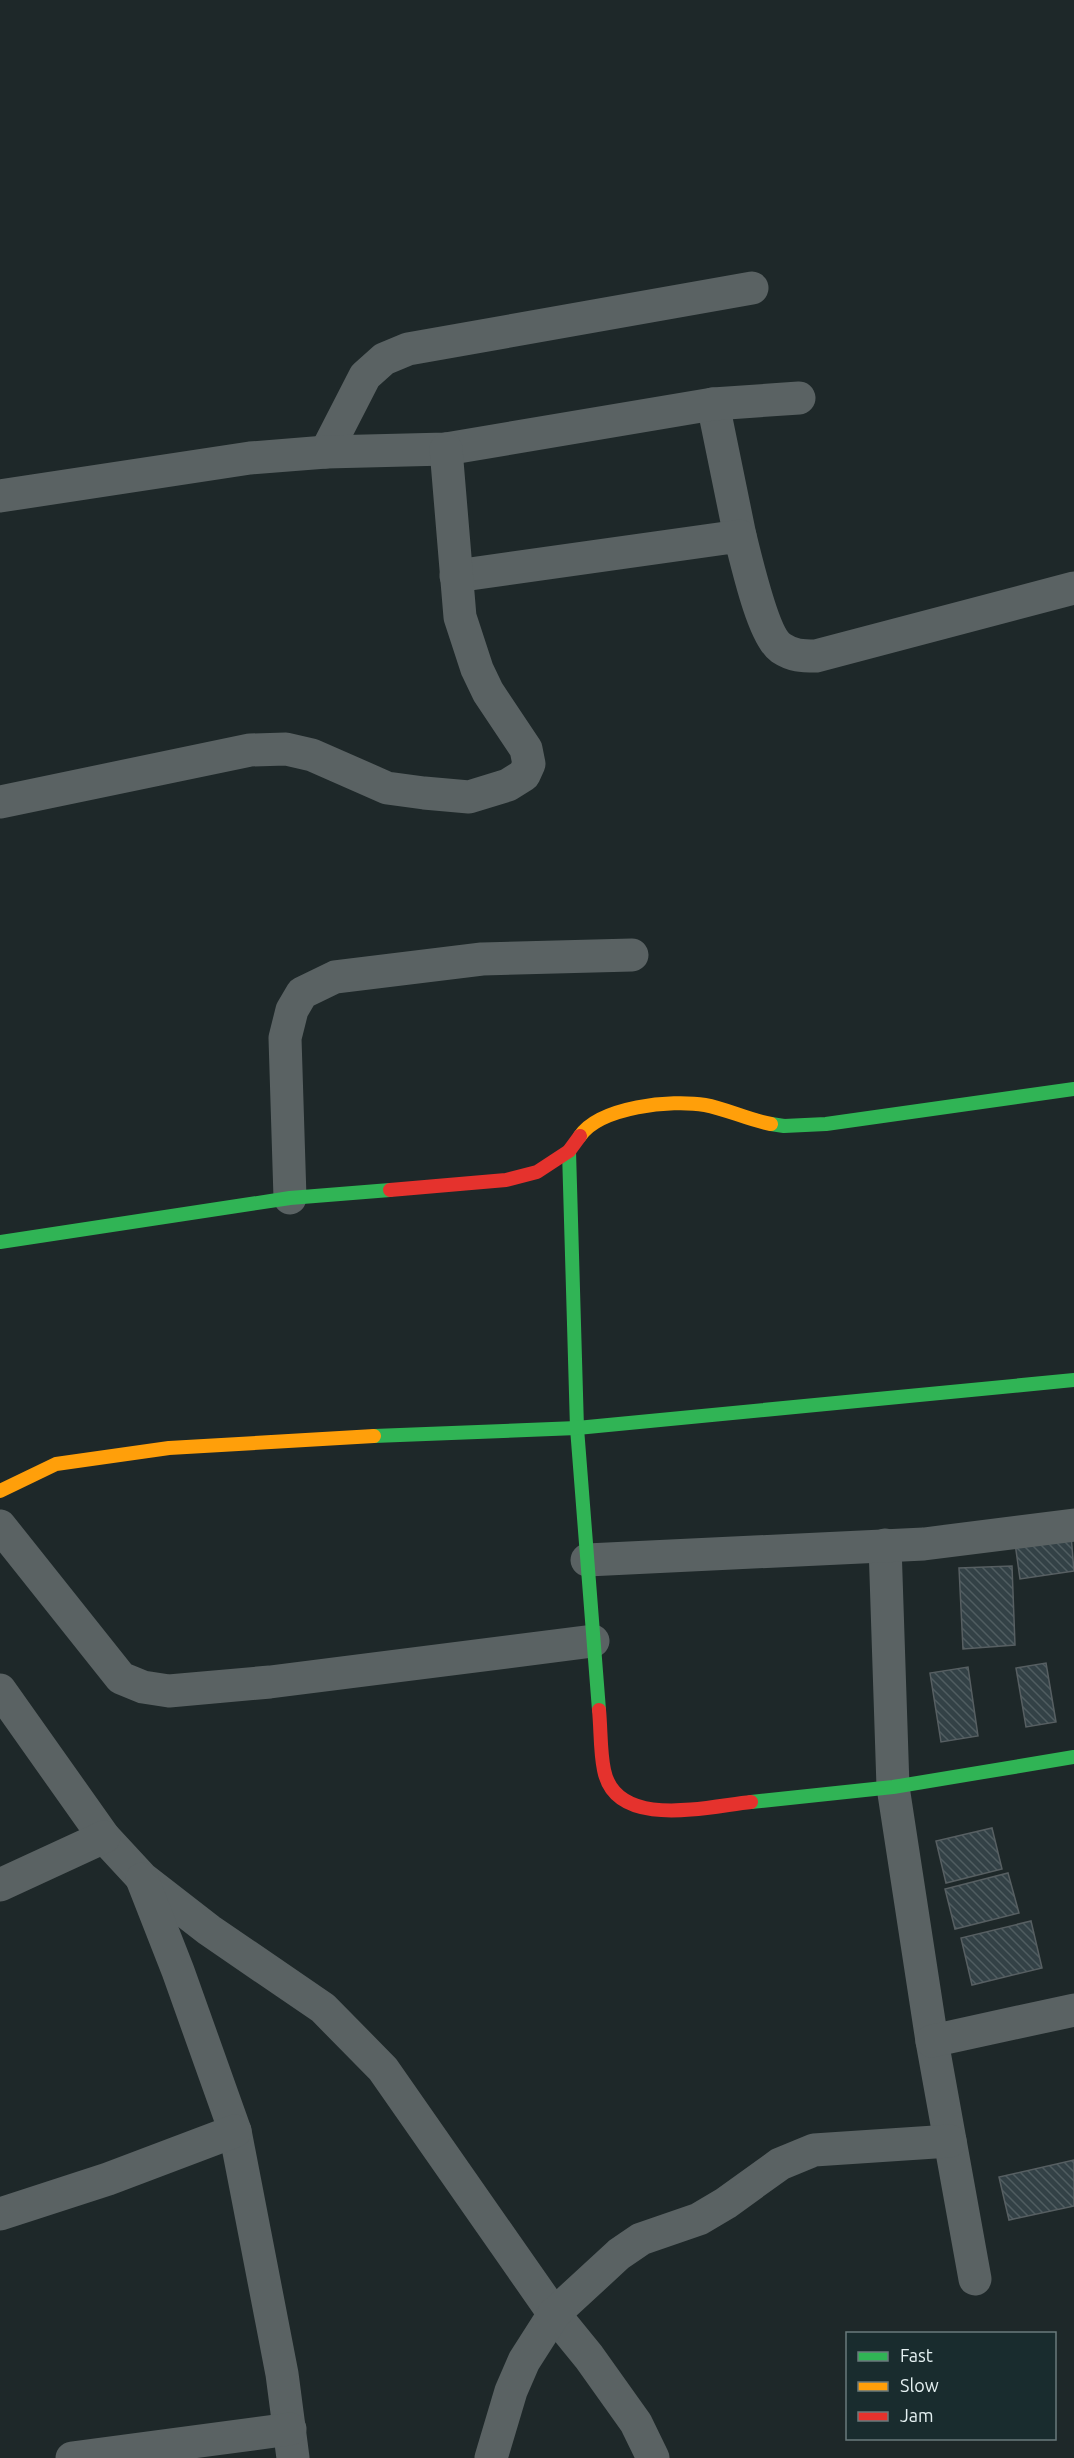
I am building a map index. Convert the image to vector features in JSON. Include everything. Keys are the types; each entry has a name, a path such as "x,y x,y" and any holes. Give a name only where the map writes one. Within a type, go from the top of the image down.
{"street":[{"path":"326,452 365,376 384,359 408,349 752,288"},
{"path":"0,496 250,458 326,452 446,449 714,404 799,398"},
{"path":"714,404 740,536 764,618 778,646 796,656 816,656 1074,588"},
{"path":"0,802 250,750 286,749 312,755 387,788 424,794 469,797 508,785 524,775 529,764 526,749 488,692 477,669 460,617 446,449"},
{"path":"456,576 740,536"},
{"path":"290,1198 285,1038 292,1010 302,993 335,976 460,962 632,955"},
{"path":"0,1242 290,1198 506,1180 537,1172 569,1151 587,1126 613,1114 659,1104 704,1105 754,1121 784,1126 826,1124 1074,1089"},
{"path":"569,1151 577,1428 604,1772 615,1794 631,1807 659,1811 893,1787 1074,1757"},
{"path":"0,1491 56,1464 169,1448 290,1440 577,1428 1074,1380"},
{"path":"587,1560 924,1544 1074,1525"},
{"path":"0,1526 121,1677 143,1687 169,1691 270,1682 593,1641"},
{"path":"885,1545 893,1787 932,2041 975,2279"},
{"path":"0,1690 104,1837 142,1878 209,1930 323,2008 383,2069 554,2314 589,2357 636,2423 653,2458"},
{"path":"0,1885 104,1837"},
{"path":"88,2457 291,2443 282,2374 235,2131 142,1878"},
{"path":"932,2041 1074,2010"},
{"path":"0,2214 108,2179 235,2131"},
{"path":"490,2458 511,2391 524,2361 554,2314 619,2254 641,2239 699,2219 726,2204 780,2164 796,2156 814,2150 950,2141"}],"building":[{"path":"1071,1535 1074,1571 1020,1579 1015,1543"},
{"path":"1012,1566 1015,1645 963,1649 959,1568"},
{"path":"1046,1663 1056,1722 1026,1727 1016,1668"},
{"path":"968,1667 978,1736 941,1742 930,1673"},
{"path":"992,1828 1002,1869 946,1883 936,1841"},
{"path":"1008,1873 1019,1913 955,1929 945,1889"},
{"path":"1031,1921 1042,1968 972,1985 961,1938"},
{"path":"1074,2160 1074,2206 1009,2220 999,2177"}],"traffic: fast":[{"path":"771,1124 784,1126 826,1124 1074,1089"},
{"path":"569,1151 577,1428 599,1710"},
{"path":"0,1242 290,1198 390,1190"},
{"path":"374,1436 577,1428 1074,1380"},
{"path":"751,1802 893,1787 1074,1757"}],"traffic: slow":[{"path":"580,1136 590,1126 619,1112 637,1107 674,1103 705,1105 771,1124"},
{"path":"0,1491 56,1464 169,1448 374,1436"}],"traffic: jam":[{"path":"390,1190 506,1180 537,1172 569,1151 580,1136"},
{"path":"599,1710 604,1770 612,1789 626,1801 645,1808 666,1810 689,1810 751,1802"}]}
